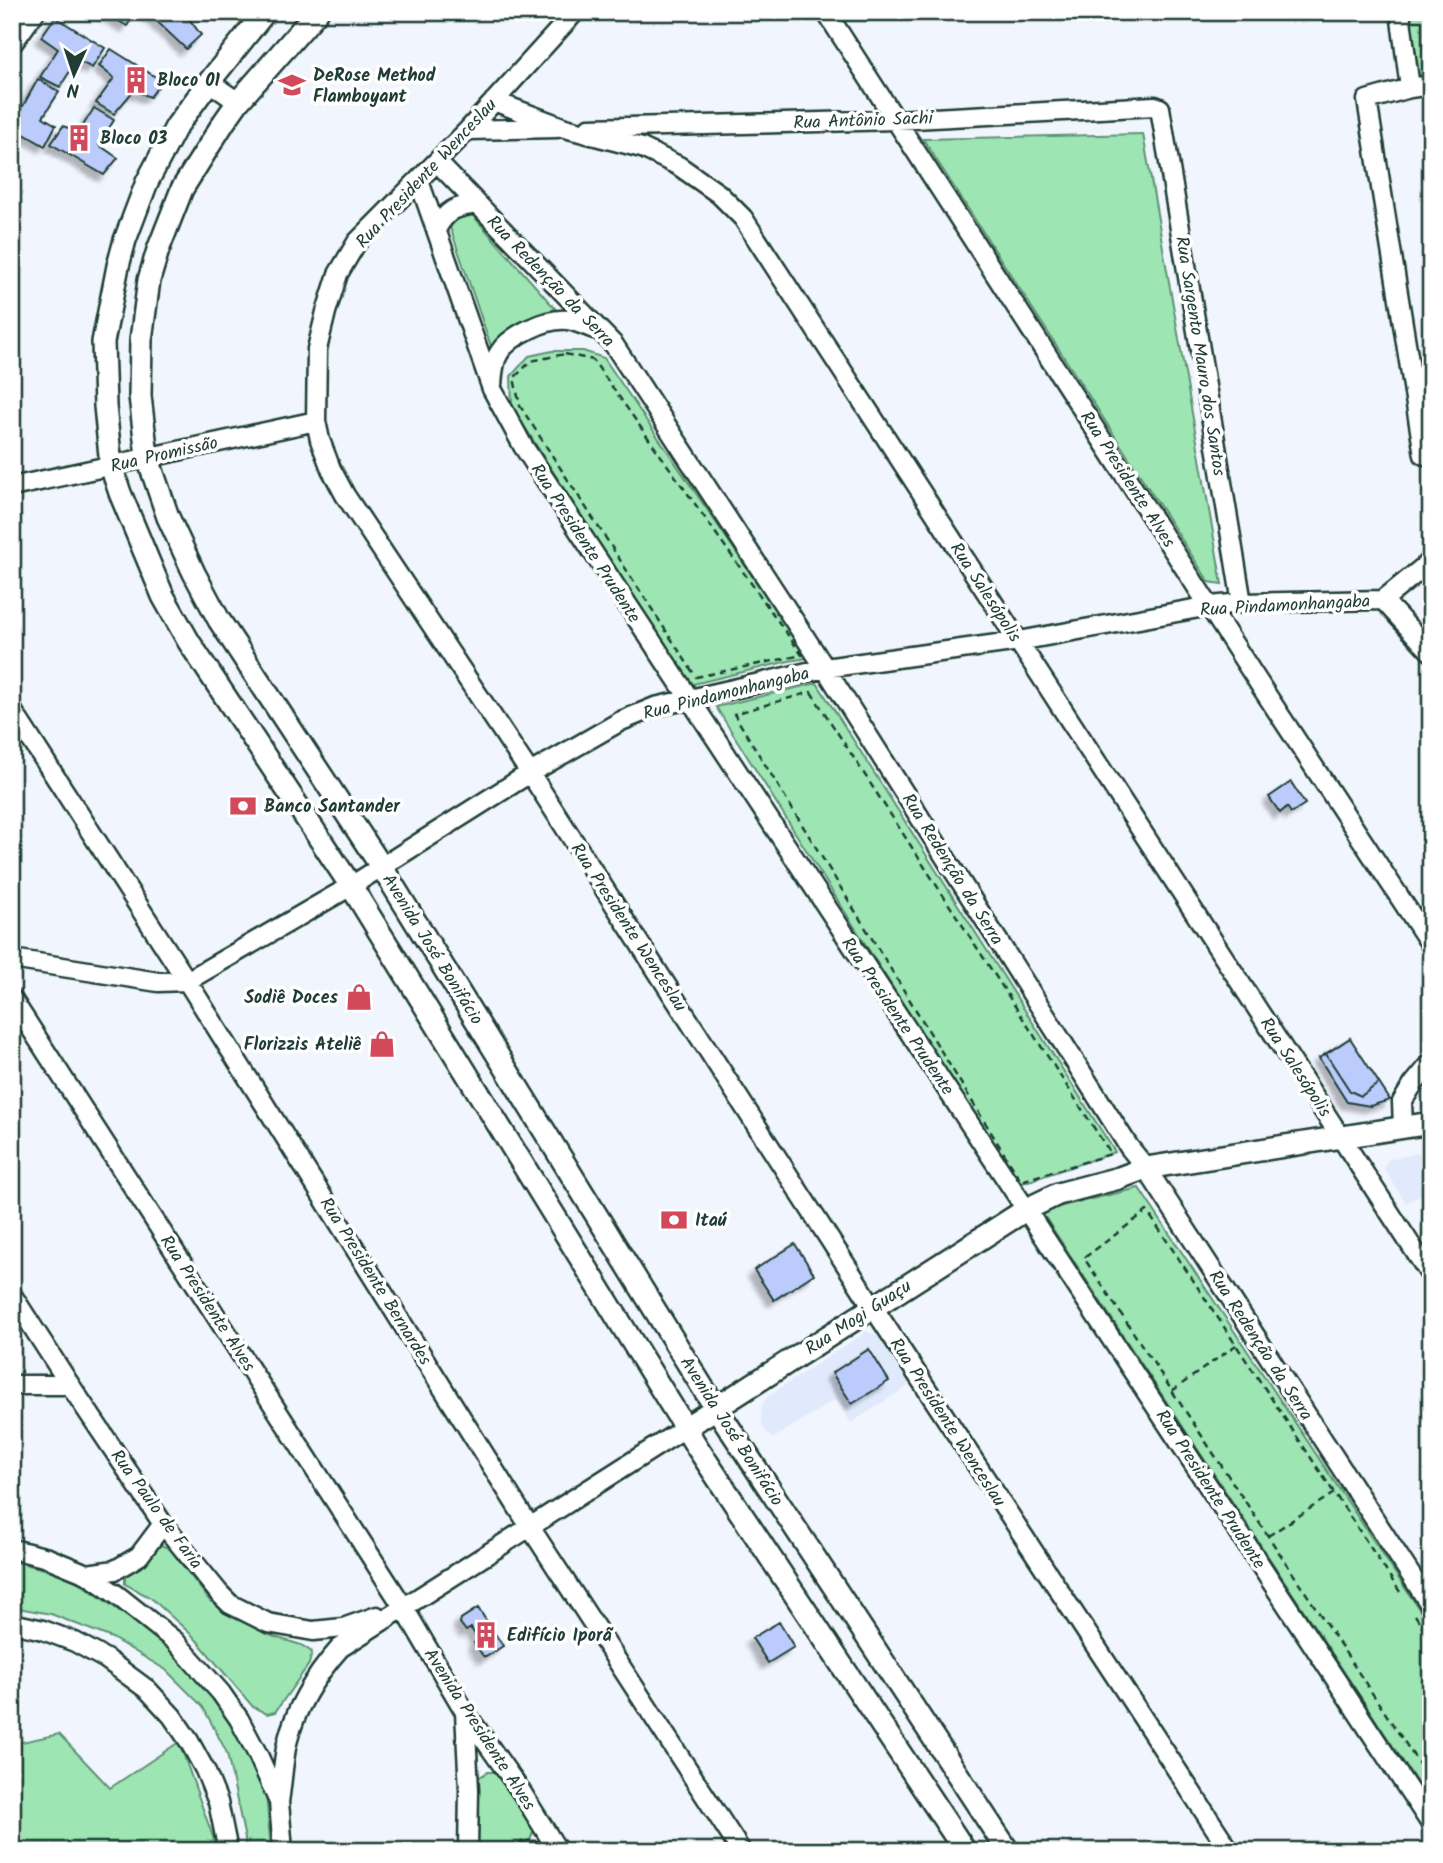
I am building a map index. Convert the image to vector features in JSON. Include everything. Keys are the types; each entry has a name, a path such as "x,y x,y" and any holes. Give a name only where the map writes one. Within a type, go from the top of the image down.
{"main road":[{"name":"Avenida José Bonifácio","path":"265,12 176,127 134,214 118,266 103,342 105,406 111,466 120,493 169,608 189,642 351,886 685,1428 965,1851"},
{"name":"Avenida José Bonifácio","path":"317,12 237,102 182,189 149,280 141,340 139,396 147,456 168,517 219,620 382,866 716,1408 1008,1851"},
{"name":"Rua Mogi Guaçu","path":"685,1428 1027,1209 1058,1194 1146,1168 1431,1122"}],"street":[{"path":"12,44 35,12"},
{"name":"Rua Presidente Wenceslau","path":"575,12 468,131 358,242 338,274 317,349 316,421 320,440 345,495 530,773 873,1307 1230,1851"},
{"name":"Rua Presidente Alves","path":"827,12 1431,945"},
{"path":"1400,12 1410,88"},
{"path":"209,82 237,102"},
{"path":"1424,455 1367,100 1431,85"},
{"name":"Rua Antônio Sachi","path":"494,101 565,128"},
{"name":"Rua Antônio Sachi","path":"468,131 895,120 1155,106 1160,108"},
{"name":"Rua Sargento Mauro dos Santos","path":"1160,108 1242,603"},
{"name":"Rua Salesópolis","path":"565,128 642,148 679,166 719,194 743,218 1431,1276"},
{"name":"Rua Redenção da Serra","path":"437,162 614,345 825,668 1122,1135 1431,1606"},
{"name":"Rua Presidente Prudente","path":"419,181 492,389 523,446 1431,1824"},
{"path":"436,229 449,211 477,204"},
{"path":"492,389 493,368 499,352 518,335 542,323 568,320 600,331"},
{"name":"Rua Promissão","path":"12,486 316,421"},
{"path":"1431,561 1385,603 1431,652"},
{"name":"Rua Pindamonhangaba","path":"12,959 158,982 187,981 351,886 530,773 621,721 654,707 688,698 825,668 1018,641 1210,606 1242,603 1385,603"},
{"name":"Rua Presidente Bernardes","path":"12,710 187,981 530,1527 741,1851"},
{"name":"Rua Presidente Alves","path":"12,999 404,1608"},
{"path":"1403,1127 1402,1102 1431,1063"},
{"name":"Rua Paulo de Faria","path":"12,1295 163,1524 230,1604 268,1623 313,1631 343,1628 404,1608"},
{"path":"12,1385 70,1385"},
{"name":"Rua Mogi Guaçu","path":"324,1666 340,1648 685,1428"},
{"path":"87,1574 115,1570 139,1556 163,1524"},
{"path":"12,1549 48,1558 87,1574 175,1641 221,1693 239,1719 279,1802"},
{"name":"Avenida Presidente Alves","path":"404,1608 465,1712 522,1793 558,1851"},
{"path":"12,1623 43,1630 75,1642 106,1659 148,1690 172,1716 205,1770 218,1802 228,1851"},
{"path":"283,1851 279,1802 287,1743 300,1704 324,1666 325,1653 321,1641 313,1631"},
{"path":"465,1712 469,1790 468,1851"},
{"path":"527,1851 534,1851"}],"path":[{"path":"565,354 593,360 802,655 696,677 520,406 514,378 531,361 565,354"},
{"path":"811,692 1111,1154 1021,1181 734,714 811,692"},
{"path":"1401,1594 1147,1211 1084,1258 1431,1782"},
{"path":"1171,1391 1236,1345"},
{"path":"1268,1536 1334,1493"},
{"path":"1408,1605 1431,1639"}],"shaded area":[{"path":"1431,1150 1431,1189 1406,1203 1384,1169 1387,1160"},
{"path":"866,1332 879,1335 911,1384 851,1423 836,1399 772,1439 763,1428 761,1418 762,1405 768,1396"}],"green space":[{"path":"1405,12 1431,12 1431,75 1412,81"},
{"path":"1143,134 1222,584 1209,582 923,139"},
{"path":"468,210 559,313 521,323 491,346 449,224"},
{"path":"552,351 583,351 604,358 808,658 689,685 512,407 511,376 529,356"},
{"path":"817,683 1115,1152 1017,1185 716,707"},
{"path":"1139,1188 1431,1627 1431,1804 1041,1211"},
{"path":"159,1544 170,1549 210,1601 272,1636 301,1645 312,1652 309,1664 275,1712 267,1714 253,1707 194,1637 151,1598 125,1584 125,1573"},
{"path":"12,1561 68,1575 180,1653 264,1771 271,1851 246,1851 227,1753 203,1707 166,1670 112,1638 51,1614 12,1607"},
{"path":"59,1734 110,1788 179,1742 218,1851 12,1851 12,1744"},
{"path":"488,1772 500,1772 535,1827 530,1840 503,1847 476,1847 478,1778"}],"building":[{"path":"104,12 136,12 127,26"},
{"path":"147,12 198,12 190,20 201,35 186,49"},
{"path":"55,17 105,48 92,68 77,60 60,87 40,77 58,49 41,37"},
{"name":"Bloco 01","path":"111,49 162,81 150,97 134,90 114,114 96,103 114,78 99,66"},
{"path":"38,79 59,92 43,117 56,125 45,146 12,127 12,102 23,106"},
{"name":"Bloco 03","path":"94,108 114,120 99,145 118,158 104,175 51,144 63,126 79,132"},
{"path":"1291,782 1305,804 1291,813 1287,807 1280,813 1269,797"},
{"path":"1350,1038 1379,1083 1361,1096 1350,1091 1326,1054"},
{"path":"1350,1038 1390,1100 1370,1106 1347,1102 1319,1058"},
{"path":"795,1244 814,1274 774,1300 754,1270"},
{"path":"869,1349 889,1381 852,1404 832,1373"},
{"name":"Edifício Iporã","path":"478,1608 503,1646 486,1657 474,1643 478,1640 471,1628 466,1631 460,1623 461,1619"},
{"path":"779,1622 794,1647 768,1663 752,1638"}],"place":[{"name":"Bloco 01","path":"136,80"},
{"name":"DeRose Method Flamboyant","path":"292,85"},
{"name":"Bloco 03","path":"79,138"},
{"name":"Banco Santander","path":"243,806"},
{"name":"Sodiê Doces","path":"359,997"},
{"name":"Florizzis Ateliê","path":"382,1044"},
{"name":"Itaú","path":"674,1220"},
{"name":"Edifício Iporã","path":"486,1635"}]}
